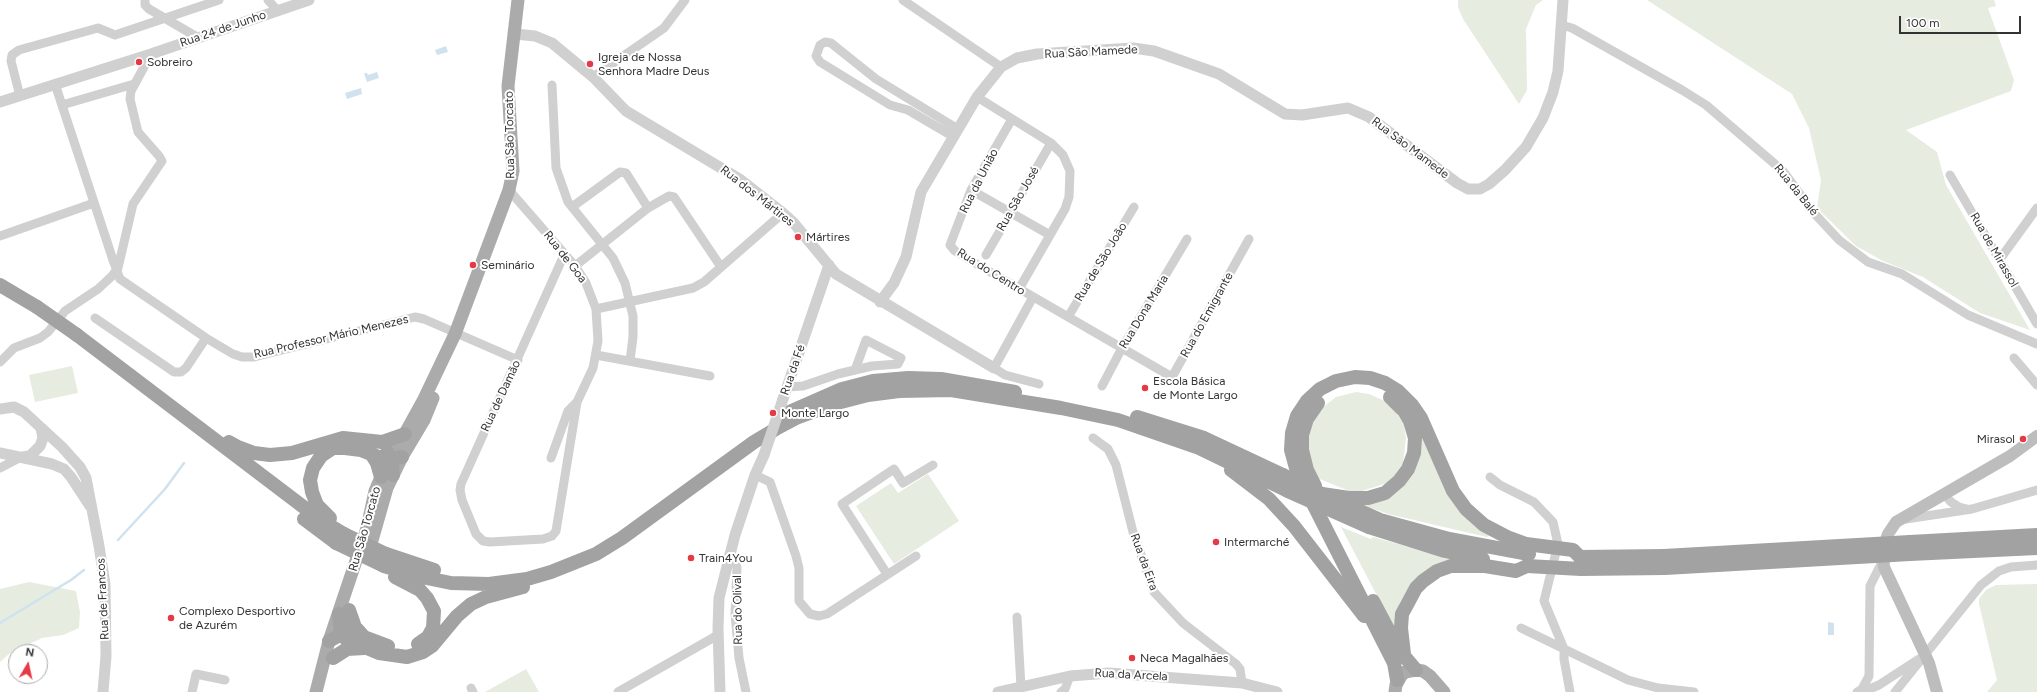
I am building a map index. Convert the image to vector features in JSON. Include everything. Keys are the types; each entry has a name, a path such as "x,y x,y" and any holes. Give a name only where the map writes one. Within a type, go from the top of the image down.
{"highway":[{"path":"0,285 209,434 322,521 340,539"},
{"path":"0,294 36,311"},
{"path":"76,338 340,539 417,576 451,582 489,584 527,579 552,572 596,554 622,538 748,446 796,418 837,403 883,392 919,389 951,390 1060,408 1118,420 1199,448 1369,527 1444,551 1486,560 1573,550 1580,557 1664,556 1910,548 2037,548"},
{"path":"1395,689 1394,663 1380,638 1367,607 1297,472 1291,450 1292,434 1297,416 1307,401 1320,389 1336,381 1354,377 1370,378 1384,383 1398,391 1412,405 1421,418 1453,491 1466,509 1484,525 1507,538 1528,555"},
{"path":"385,560 452,574 488,577 547,566 566,559 609,537 737,444 780,416 842,389 873,381 908,378 941,379 986,386 1121,413 1163,424 1204,438 1322,494 1349,503 1380,520 1449,539 1528,555 1581,569 1665,568 1910,548 2037,535"},
{"path":"1349,503 1385,493 1399,481 1408,469 1414,453 1415,438 1410,421 1404,411 1388,396 1369,388 1355,387 1339,389 1326,396 1314,406 1307,418 1302,435 1302,450 1307,470 1399,650 1416,670"},
{"path":"209,434 221,436 238,447 254,453 270,455 292,453 343,438 372,449 386,460 397,458"},
{"path":"340,539 343,529 326,516 317,505 312,492 310,480 313,468 320,456 333,448 360,450 372,449 405,434"},
{"path":"1199,448 1202,455 1236,472 1269,499 1294,526 1380,638"},
{"path":"372,449 377,463 387,476 397,458"},
{"path":"344,612 364,642 394,656 407,657 417,654 432,646 456,616 471,604 497,594 550,580 582,567 606,553 622,538"},
{"path":"1404,656 1401,628 1402,614 1416,588 1423,581 1437,571 1451,566 1485,566 1516,571 1528,555"},
{"path":"341,633 346,639 406,648 424,641 433,628 434,611 424,594 411,584 389,574 385,560"},
{"path":"329,642 341,633 344,612"},
{"path":"334,658 348,649 364,642"}],"main road":[{"name":"Rua São Torcato","path":"397,458 405,434 455,334 509,190 513,171 508,86 518,0"},
{"name":"Rua São Torcato","path":"397,458 427,415 446,354"},
{"path":"1937,692 1926,655 1884,567 1883,549 1888,534 1896,522 2010,456 2037,436"},
{"name":"Rua São Torcato","path":"316,692 329,642 344,612 367,528 375,491 387,476"},
{"path":"320,692 334,658 341,633"},
{"path":"1395,689 1405,672 1416,670 1423,671 1430,676 1434,687 1444,692"}],"street":[{"path":"145,0 145,5 197,37"},
{"path":"20,96 11,61 12,55 19,50 98,28 115,35 219,0"},
{"path":"268,0 277,10"},
{"name":"Rua 24 de Junho","path":"0,102 151,54 197,37 309,0"},
{"path":"593,77 664,28 685,0"},
{"path":"903,0 1001,67"},
{"name":"Rua São Mamede","path":"880,302 894,283 906,257 921,192 977,97 1001,67 1017,58 1037,54 1133,48 1154,51 1219,74 1285,114 1302,115 1348,108 1368,117 1457,183 1468,188 1480,189 1489,184 1506,170 1526,147 1543,118 1554,92 1558,71 1562,0"},
{"name":"Rua da Balé","path":"1561,25 1572,28 1706,105 1783,171 1813,212 1828,229 1839,240 1868,262 1902,274 1968,315 2037,344"},
{"name":"Rua dos Mártires","path":"515,34 535,36 552,43 593,77 626,111 728,172 783,213 793,222 836,274 880,302 1005,375 1039,384"},
{"path":"825,42 831,43 876,78 956,133 908,110 890,105 820,62 816,56 820,45 825,42"},
{"path":"0,362 14,348 40,338 48,332 65,311 98,288 112,276 118,268 133,204 162,161 138,132 130,99 134,84 151,54"},
{"name":"Rua Professor Mário Menezes","path":"55,84 120,279 206,338 233,354 254,356 406,318 424,319 455,334 518,360"},
{"path":"62,105 134,84"},
{"path":"552,85 556,168 564,194 572,207 602,244 619,270 631,302 633,337 630,361"},
{"path":"977,97 1051,143 1063,156 1070,172 1069,197 1065,209 1019,289"},
{"name":"Rua da União","path":"950,245 971,190 1012,119"},
{"name":"Rua São José","path":"986,255 1051,143"},
{"path":"572,207 620,172 626,173 648,208"},
{"name":"Rua de Mirassol","path":"1950,176 2037,324"},
{"name":"Rua de Goa","path":"479,537 483,541 490,542 543,539 552,536 556,531 577,402 587,382 596,355 596,309 586,283 575,266 509,190"},
{"path":"971,190 1050,235"},
{"path":"575,266 648,208 664,197 669,196 674,197 721,267"},
{"path":"0,236 94,203"},
{"name":"Rua de São João","path":"1068,317 1134,207"},
{"path":"2000,259 2037,208"},
{"path":"596,309 693,288 704,282 783,213"},
{"name":"Rua Dona Maria","path":"1102,386 1122,348 1187,239"},
{"name":"Rua do Emigrante","path":"1033,297 1172,377 1249,239"},
{"name":"Rua do Centro","path":"950,245 955,251 1033,297"},
{"name":"Rua de Damão","path":"479,537 462,500 460,490 461,484 564,255"},
{"name":"Rua da Fé","path":"720,692 718,635 719,598 729,554 829,265"},
{"path":"994,368 1033,297"},
{"path":"94,318 174,372 181,372 186,368 206,338"},
{"path":"787,387 802,386 838,374 855,370 872,366 898,364 901,358 866,340 855,370"},
{"path":"596,355 710,376"},
{"path":"2014,358 2037,385"},
{"name":"Rua de Goa","path":"551,458 568,411 577,402"},
{"name":"Rua de Francos","path":"0,408 14,407 24,412 80,467 86,478 100,546 105,584 106,656 103,692"},
{"path":"0,468 21,457 30,456 40,446 43,438 41,428"},
{"name":"Rua da Eira","path":"1093,438 1108,449 1116,465 1133,532 1154,592 1183,624 1236,664 1240,669 1242,683"},
{"name":"Rua de Francos","path":"0,453 52,464 64,470 71,477 91,508"},
{"path":"887,574 842,504 894,469 903,483 933,465"},
{"path":"756,475 770,482 798,562 799,602 810,614 819,616 827,614 916,556"},
{"path":"1490,477 1500,486 1534,502 1553,522 1558,544 1544,601 1564,649 1564,659 1570,692"},
{"path":"1896,522 1909,518 1972,509 2037,490"},
{"path":"1947,513 1937,507 1941,495 1959,507 1972,509"},
{"name":"Rua do Olival","path":"729,554 737,567 735,614 739,658 746,692"},
{"path":"1860,690 1869,676 1870,586 1883,560"},
{"path":"1894,692 1926,655 1974,593 1990,577 1999,571 2011,567 2037,565"},
{"path":"1017,617 1021,687"},
{"path":"1521,628 1628,680 1658,688 1694,692"},
{"path":"618,692 718,635"},
{"path":"1860,690 1879,686 1926,655"},
{"name":"Rua da Arcela","path":"998,692 1070,676 1109,673 1242,683 1256,686 1265,691 1277,692"},
{"path":"192,692 196,674 225,680"},
{"path":"1061,692 1065,689 1070,676"}],"shaded area":[{"path":"1458,0 1543,0 1536,5 1526,29 1527,90 1519,104 1463,19 1458,7"},
{"path":"1647,0 1994,0 1996,6 1988,8 2014,80 2011,91 1906,130 1937,152 1946,185 2030,330 1980,313 1923,277 1883,261 1856,246 1817,208 1821,180 1809,128 1792,94"},
{"path":"72,366 78,393 35,402 29,375"},
{"path":"1356,392 1369,394 1389,403 1404,424 1406,438 1403,463 1390,482 1362,491 1349,491 1315,477 1307,450 1308,436 1317,412 1336,397"},
{"path":"1401,398 1432,456 1491,533 1487,537 1388,514 1354,502 1364,503 1415,464"},
{"path":"928,474 959,521 894,564 856,506 891,483 898,493"},
{"path":"1341,527 1371,539 1373,537 1455,560 1406,593 1400,602 1395,630"},
{"path":"29,582 76,591 80,612 79,628 63,635 42,638 30,644 8,644 8,655 0,662 0,589"},
{"path":"2037,584 2037,692 1987,692 1997,680 1979,599 1986,590 1996,585"},
{"path":"526,669 539,692 485,692"}],"water":[{"path":"446,46 448,52 437,55 435,50"},
{"path":"377,72 379,78 367,82 364,73 367,73 368,75"},
{"path":"361,88 362,94 347,99 345,93"},
{"path":"1828,622 1834,623 1834,635 1828,635"}],"waterway":[{"path":"118,540 165,489 184,463"},
{"path":"0,623 71,580 84,570"}],"place":[{"name":"Sobreiro","path":"139,62"},
{"name":"Igreja de Nossa Senhora Madre Deus","path":"590,64"},
{"name":"Mártires","path":"798,237"},
{"name":"Seminário","path":"473,265"},
{"name":"Escola Básica de Monte Largo","path":"1145,388"},
{"name":"Monte Largo","path":"773,413"},
{"name":"Mirasol","path":"2023,439"},
{"name":"Intermarché","path":"1216,542"},
{"name":"Train4You","path":"691,558"},
{"name":"Complexo Desportivo de Azurém","path":"171,618"},
{"name":"Neca Magalhães","path":"1132,658"}]}
